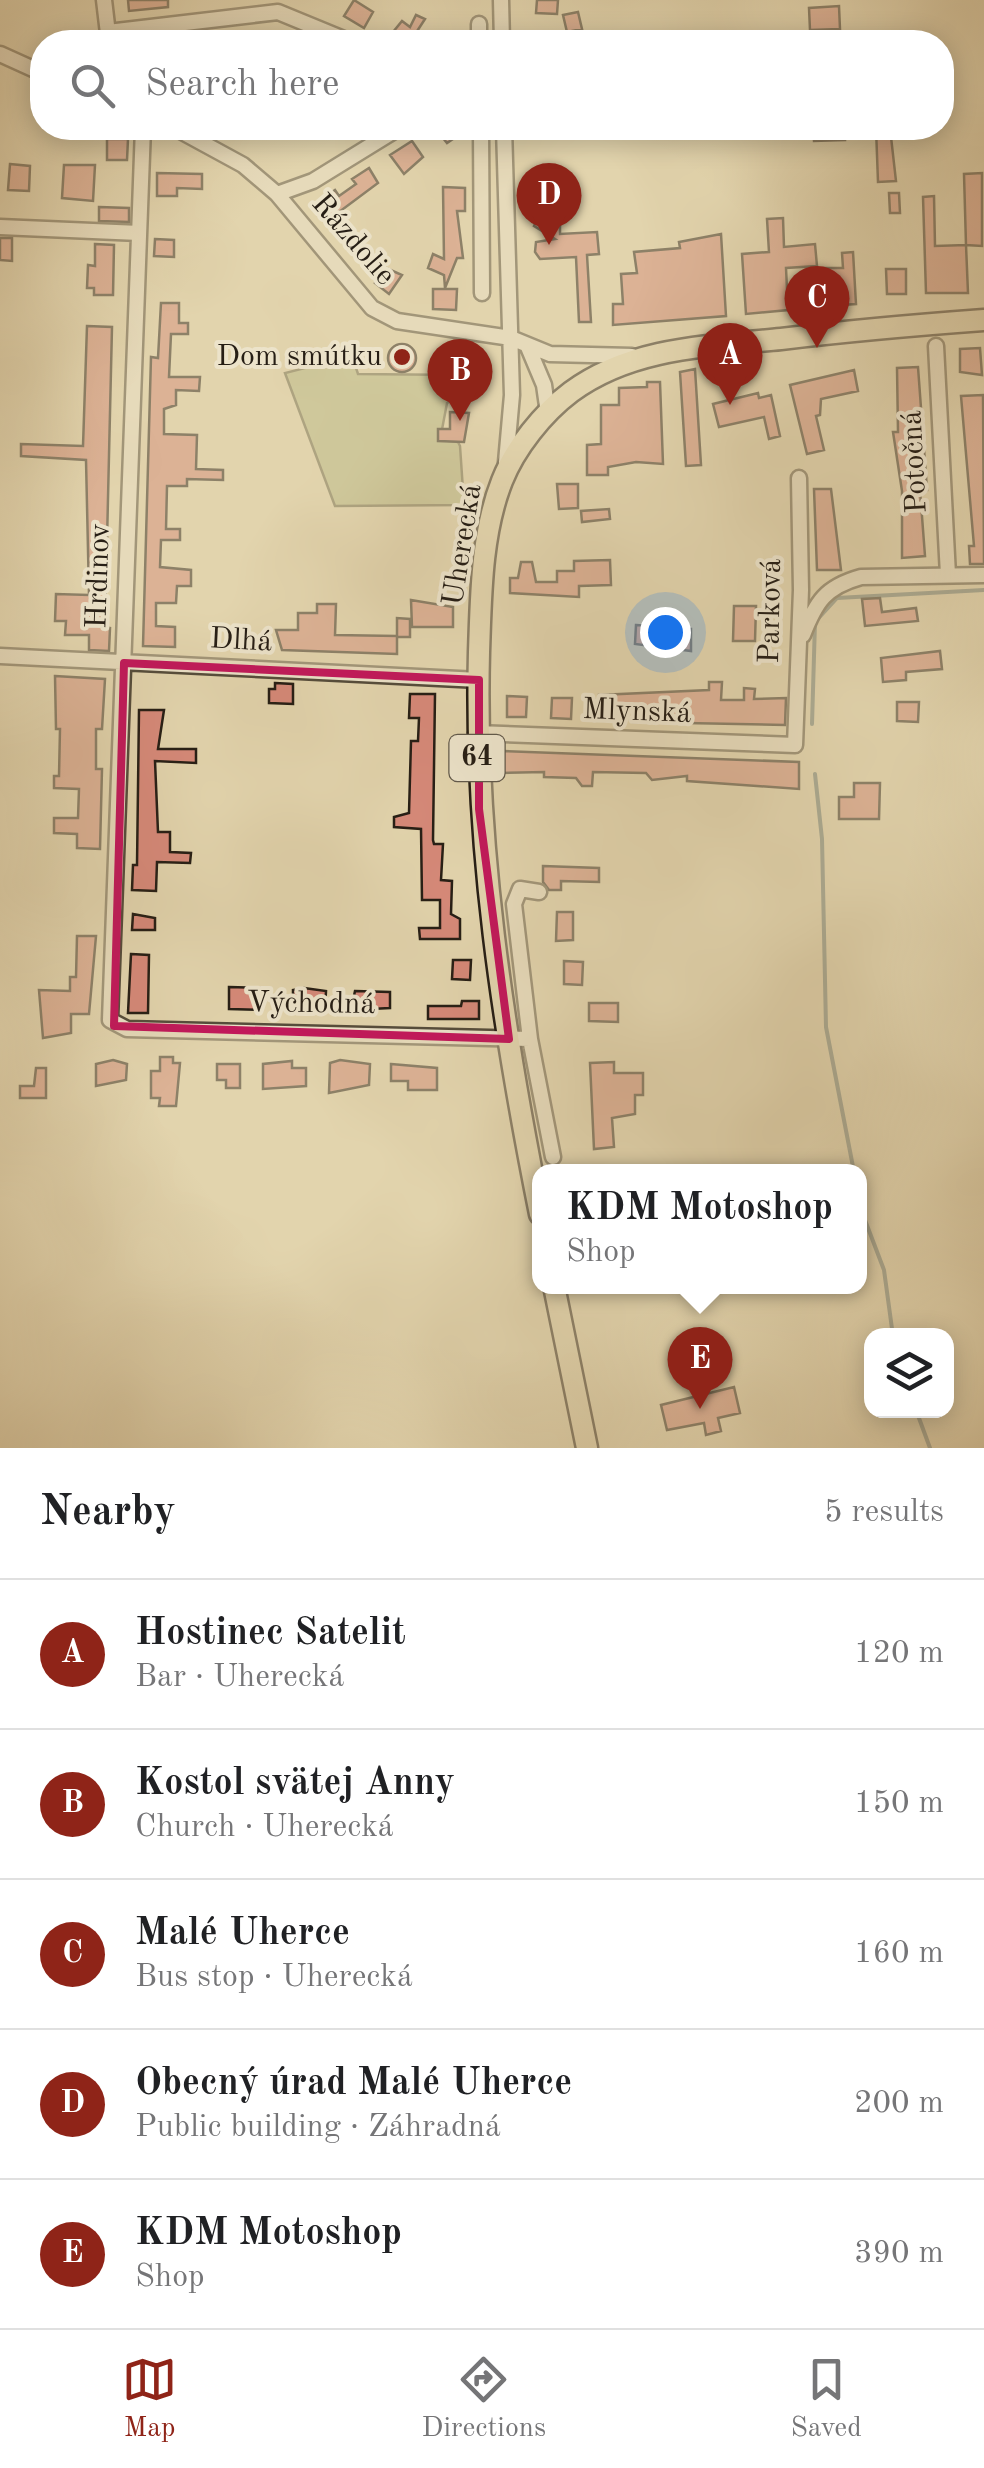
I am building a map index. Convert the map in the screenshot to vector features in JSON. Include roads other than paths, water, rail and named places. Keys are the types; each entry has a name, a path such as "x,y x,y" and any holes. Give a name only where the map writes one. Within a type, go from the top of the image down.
{"main road":[{"name":"Uherecká","path":"532,1172 508,1038 479,809 476,733 485,559 504,477 543,418 590,381 648,356 724,344 984,320"},
{"path":"556,1294 587,1448"}],"street":[{"path":"104,0 108,30"},
{"path":"501,0 502,30"},
{"path":"156,30 278,12 322,30"},
{"path":"479,24 479,30"},
{"path":"0,54 30,67"},
{"name":"Hrdinov","path":"114,1026 108,1012 143,140"},
{"name":"Rázdolie","path":"197,140 243,165 276,194 372,308 397,321 511,338 561,355 648,356"},
{"path":"276,194 313,181 380,140"},
{"path":"481,140 482,293"},
{"path":"504,140 512,396 504,477"},
{"path":"0,227 139,234"},
{"path":"528,346 544,385 543,418"},
{"name":"Potočná","path":"936,346 948,575"},
{"path":"512,396 543,418"},
{"name":"Parková","path":"795,745 799,478"},
{"path":"798,645 817,600 842,582 861,577 984,575"},
{"name":"Dlhá","path":"0,656 478,680"},
{"name":"Mlynská","path":"476,733 795,745"},
{"path":"539,892 520,890 514,904 530,1040 553,1157"},
{"name":"Východná","path":"114,1026 530,1040"}],"waterway":[{"path":"812,724 815,622 837,598 984,590"},
{"path":"815,774 822,839 826,1027 852,1164"},
{"path":"867,1225 884,1270 892,1328"},
{"path":"919,1418 930,1448"}],"place":[{"name":"Obecný úrad Malé Uherce","path":"549,245"},
{"name":"Malé Uherce","path":"817,348"},
{"name":"Dom smútku","path":"402,357"},
{"name":"Hostinec Satelit","path":"730,405"},
{"name":"Kostol svätej Anny","path":"460,421"},
{"name":"KDM Motoshop","path":"700,1409"}]}
